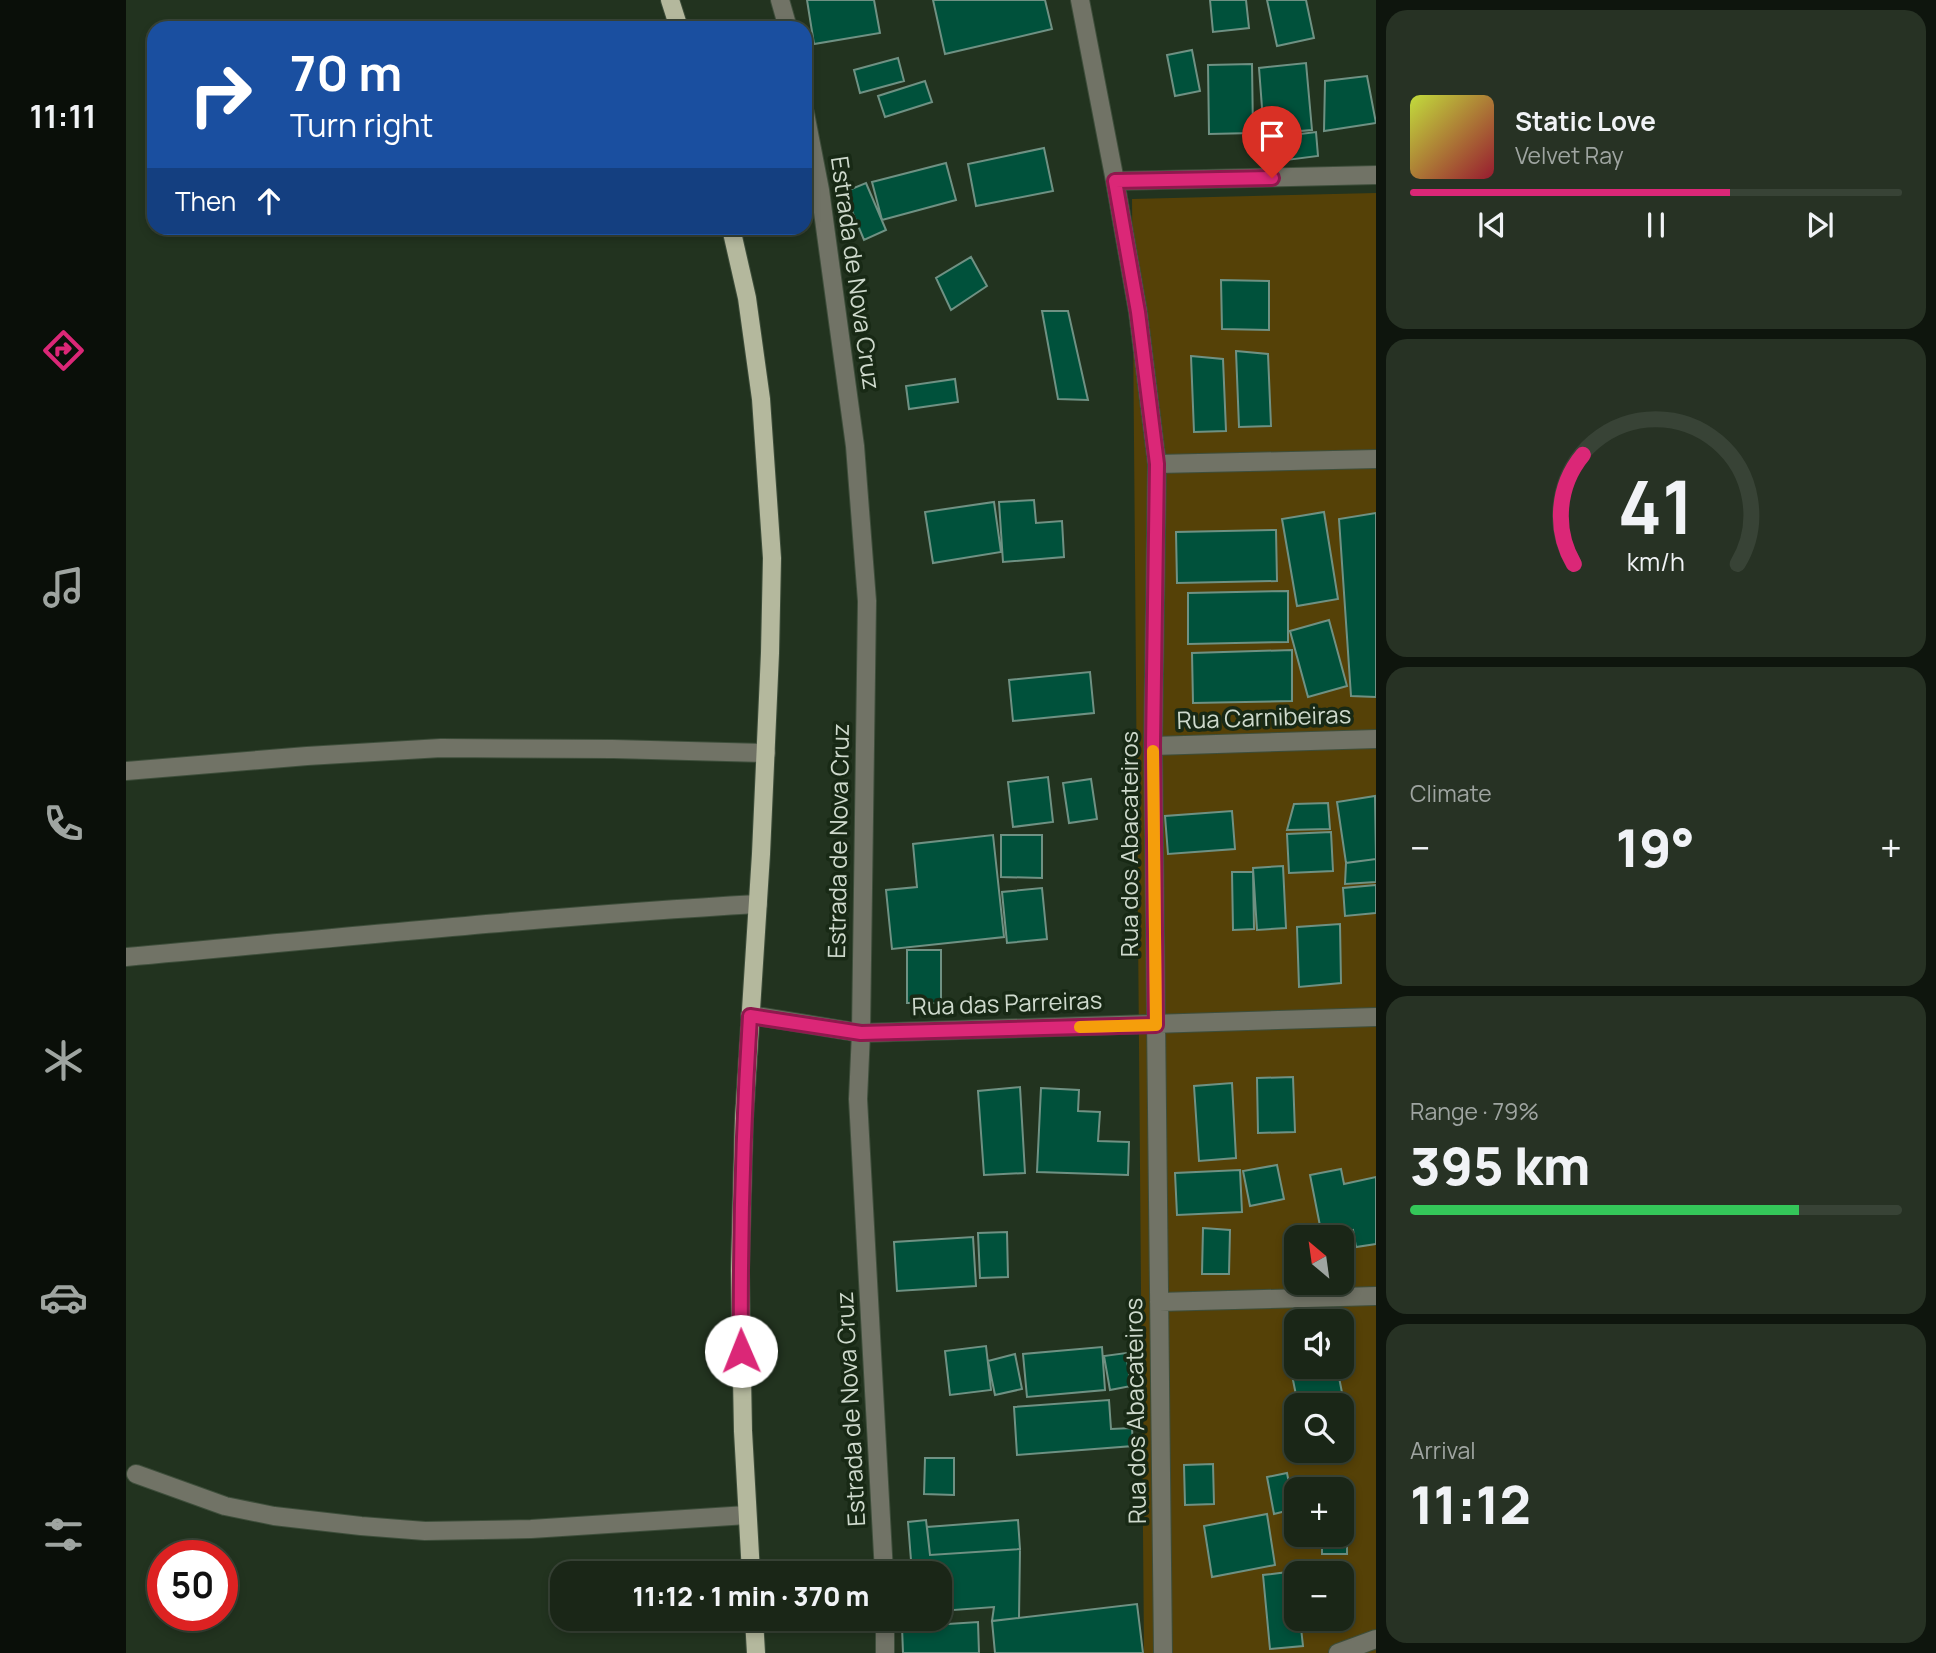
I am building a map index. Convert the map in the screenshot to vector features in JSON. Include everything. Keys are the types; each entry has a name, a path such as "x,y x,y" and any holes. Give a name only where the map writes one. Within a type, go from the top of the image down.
{"main road":[{"path":"670,0 677,21"},
{"path":"733,235 747,299 761,399 772,558 766,754 744,1119 740,1271 743,1431 750,1561"},
{"path":"755,1631 757,1653"}],"street":[{"path":"780,0 786,21"},
{"name":"Rua dos Abacateiros","path":"1080,0 1138,312 1157,464 1153,746 1163,1653"},
{"name":"Estrada de Nova Cruz","path":"812,149 855,446 867,601 858,1099 883,1561"},
{"path":"1115,181 1376,175"},
{"path":"1157,464 1376,459"},
{"name":"Rua Carnibeiras","path":"1153,746 1376,739"},
{"path":"126,771 441,748 613,749 766,754"},
{"path":"126,957 633,911 758,904"},
{"name":"Rua das Parreiras","path":"750,1016 861,1033 1376,1017"},
{"path":"1159,1302 1376,1296"},
{"path":"136,1474 225,1506 274,1516 425,1531 531,1529 747,1515"},
{"path":"885,1631 886,1653"},
{"path":"1338,1653 1376,1639"}],"shaded area":[{"path":"1376,193 1376,1653 1144,1653 1132,199"}],"building":[{"path":"807,0 874,0 880,33 814,44"},
{"path":"933,0 1045,0 1052,29 945,54"},
{"path":"1210,0 1246,0 1249,28 1213,32"},
{"path":"1267,0 1306,0 1314,38 1277,46"},
{"path":"1192,50 1200,91 1175,96 1167,55"},
{"path":"898,58 904,81 860,93 854,70"},
{"path":"1306,63 1312,130 1264,134 1259,68"},
{"path":"1252,64 1253,133 1209,134 1208,65"},
{"path":"1367,76 1376,123 1324,131 1325,81"},
{"path":"925,81 932,102 885,117 878,96"},
{"path":"1316,132 1318,156 1271,162 1268,138"},
{"path":"1044,148 1053,191 976,206 968,164"},
{"path":"946,163 956,200 882,220 872,182"},
{"path":"866,183 886,230 864,240 844,192"},
{"path":"971,257 987,286 951,310 936,278"},
{"path":"1221,280 1269,281 1269,330 1222,329"},
{"path":"1042,311 1068,311 1088,400 1058,399"},
{"path":"1236,351 1268,354 1271,426 1239,427"},
{"path":"1191,356 1223,359 1226,431 1194,432"},
{"path":"955,379 958,402 909,409 906,386"},
{"path":"1034,500 1036,523 1062,521 1064,557 1003,562 999,502"},
{"path":"994,502 1001,552 933,563 925,512"},
{"path":"1324,512 1338,599 1297,606 1282,519"},
{"path":"1376,513 1376,697 1351,696 1339,519"},
{"path":"1276,530 1277,581 1177,583 1176,532"},
{"path":"1288,591 1288,642 1188,644 1188,593"},
{"path":"1329,620 1347,686 1308,697 1290,631"},
{"path":"1292,650 1292,701 1193,703 1192,653"},
{"path":"1090,672 1094,713 1013,721 1009,680"},
{"path":"1048,777 1053,822 1013,827 1008,782"},
{"path":"1091,779 1097,819 1069,823 1063,783"},
{"path":"1375,796 1376,859 1346,863 1337,802"},
{"path":"1328,803 1330,829 1287,830 1294,804"},
{"path":"1232,811 1235,849 1168,854 1165,816"},
{"path":"1331,832 1333,871 1289,873 1287,834"},
{"path":"993,835 1004,937 892,949 886,890 917,887 913,844"},
{"path":"1001,835 1042,835 1042,878 1001,877"},
{"path":"1376,859 1376,882 1345,884 1346,863"},
{"path":"1283,866 1286,928 1257,930 1253,868"},
{"path":"1232,872 1253,872 1254,929 1233,930"},
{"path":"1376,885 1376,913 1345,916 1343,888"},
{"path":"1042,888 1047,939 1007,943 1002,892"},
{"path":"1340,924 1341,983 1299,987 1297,927"},
{"path":"907,950 941,950 941,1003 907,1003"},
{"path":"1293,1077 1295,1132 1258,1133 1257,1078"},
{"path":"1232,1083 1236,1158 1199,1161 1194,1086"},
{"path":"1020,1087 1025,1173 984,1175 978,1091"},
{"path":"1041,1088 1079,1090 1078,1111 1100,1112 1098,1141 1129,1142 1128,1175 1037,1172"},
{"path":"1277,1165 1284,1199 1250,1206 1243,1171"},
{"path":"1341,1169 1344,1184 1376,1177 1376,1244 1356,1247 1354,1225 1320,1225 1310,1175"},
{"path":"1240,1170 1242,1212 1177,1215 1175,1173"},
{"path":"1203,1228 1230,1230 1229,1274 1202,1274"},
{"path":"1007,1232 1008,1277 980,1278 978,1233"},
{"path":"973,1237 976,1286 897,1291 894,1242"},
{"path":"986,1346 991,1390 950,1395 945,1351"},
{"path":"1102,1347 1105,1390 1027,1397 1023,1354"},
{"path":"1126,1353 1131,1386 1110,1390 1104,1356"},
{"path":"1015,1354 1022,1389 995,1395 988,1361"},
{"path":"1293,1379 1339,1379 1342,1393 1296,1393"},
{"path":"1109,1400 1111,1429 1132,1428 1133,1446 1017,1455 1014,1407"},
{"path":"925,1458 954,1458 954,1495 924,1494"},
{"path":"1213,1464 1214,1504 1185,1505 1184,1465"},
{"path":"1287,1473 1288,1477 1284,1477 1284,1512 1274,1514 1267,1477"},
{"path":"1267,1514 1275,1565 1212,1577 1204,1526"},
{"path":"926,1520 930,1555 1020,1549 1019,1618 992,1621 994,1607 952,1610 952,1561 911,1561 908,1522"},
{"path":"1018,1520 1020,1549 930,1555 927,1527"},
{"path":"1322,1547 1347,1547 1347,1554 1322,1554"},
{"path":"1284,1572 1284,1631 1301,1631 1303,1646 1270,1649 1263,1575"},
{"path":"1137,1604 1143,1653 995,1653 992,1621"},
{"path":"978,1622 979,1653 903,1653 902,1631 952,1631 952,1624"}],"slow traffic":[{"path":"1080,1027 1156,1025 1153,751"}],"route":[{"path":"741,1351 743,1144 750,1016 861,1033 1156,1025 1153,746 1157,464 1138,312 1115,181 1272,178"}]}
